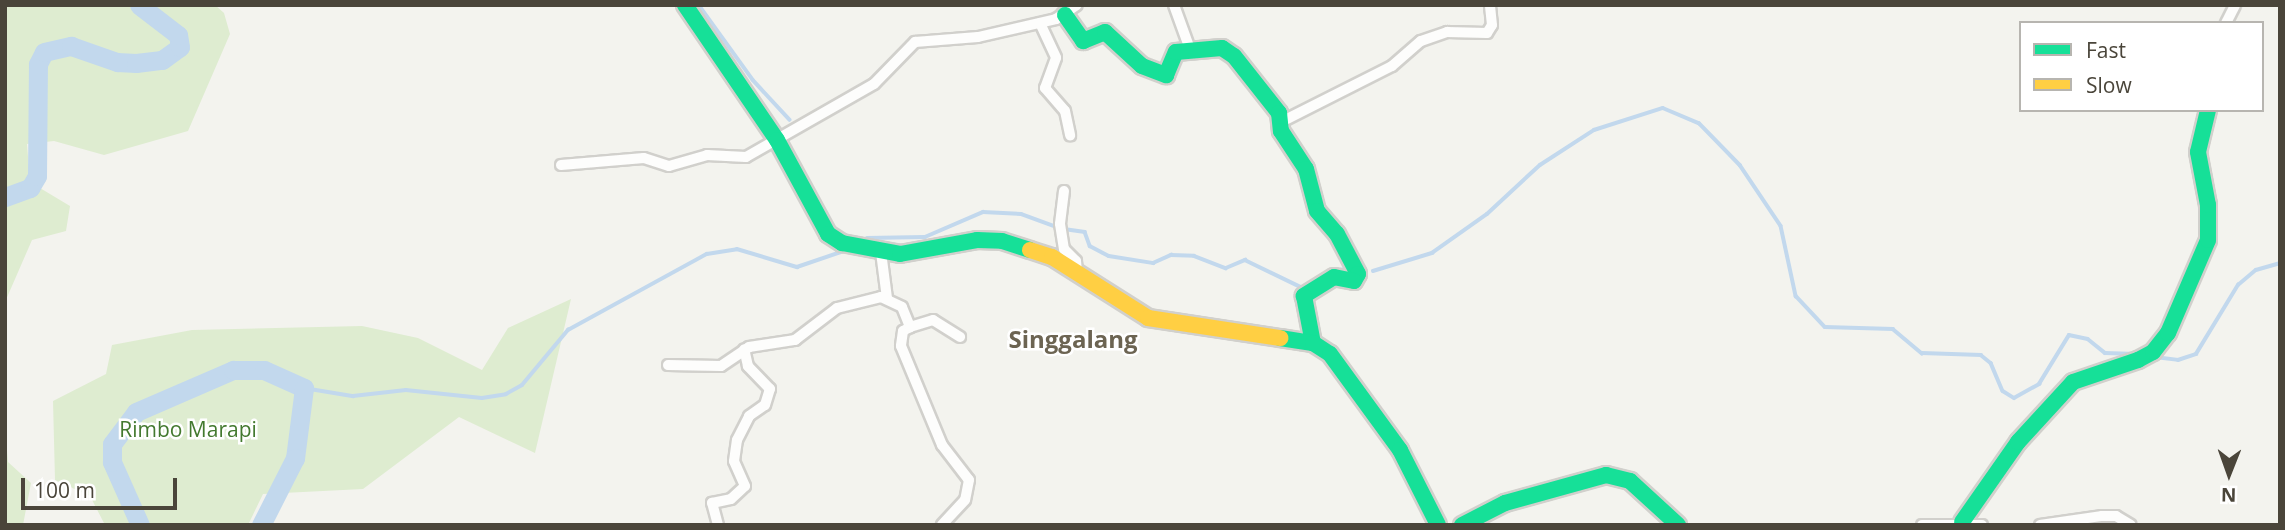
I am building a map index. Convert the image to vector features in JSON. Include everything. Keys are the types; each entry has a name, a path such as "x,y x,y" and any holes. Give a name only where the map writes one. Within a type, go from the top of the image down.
{"street":[{"path":"685,5 777,140 828,234 842,243 881,252 919,254 977,240 1002,242 1031,249 1077,272 1148,318 1313,343 1330,354 1364,395 1400,450 1438,525"},
{"path":"1174,5 1191,52"},
{"path":"1281,122 1392,66 1421,41 1447,32 1487,33 1492,25 1490,5"},
{"path":"2227,21 2235,5"},
{"path":"561,165 644,158 669,166 707,155 742,158 874,84 915,42 978,37 1040,23 1071,10 1083,41 1105,32 1142,66 1166,75 1171,72 1176,52 1219,48 1230,53 1279,113 1281,131 1306,169 1317,211 1337,234 1358,274 1354,281 1334,277 1304,296 1313,343"},
{"path":"1040,23 1056,58 1045,89 1065,111 1070,135"},
{"path":"1962,522 2018,442 2073,382 2138,360 2153,352 2168,333 2183,287 2208,240 2208,205 2198,152 2208,112"},
{"path":"1064,191 1060,224 1064,249 1076,261 1077,272"},
{"path":"881,252 887,298"},
{"path":"668,365 721,366 744,349 795,340 836,308 887,298 902,307 910,327"},
{"path":"942,525 965,500 969,480 942,445 901,346 903,331 933,320 960,337"},
{"path":"718,525 712,503 731,499 745,486 734,461 737,440 749,416 765,405 770,389 748,366 744,349"},
{"path":"1462,525 1506,503 1606,475 1630,481 1678,525"},
{"path":"2040,525 2116,516 2131,525"},
{"path":"1922,525 1962,522 1982,525"}],"green space":[{"path":"5,5 215,5 224,13 230,34 188,131 104,155 54,141 27,144 30,182 70,206 66,231 32,240 5,302"},
{"name":"Rimbo Marapi","path":"571,299 535,453 459,417 363,489 263,494 248,525 105,525 90,496 55,480 53,401 106,374 112,345 192,330 362,326 418,338 482,370 508,328"},
{"path":"5,428 8,462 31,483 23,525 5,525"}],"waterway":[{"path":"5,197 30,188 37,176 38,64 44,52 71,46 117,62 136,63 162,60 180,47 178,35 139,5"},
{"path":"699,5 753,80 790,120"},
{"path":"1373,271 1432,253 1487,214 1540,165 1594,130 1663,108 1699,123 1740,165 1781,226 1796,296 1825,327 1893,329 1922,353 1981,355 1991,363 2003,391 2014,398 2039,384 2069,335 2088,339 2105,353 2136,354"},
{"path":"867,238 925,237 983,212 1021,214 1057,227"},
{"path":"1064,229 1085,232 1090,246 1109,256 1153,263 1171,255 1194,256 1226,268 1245,260 1305,289"},
{"path":"304,388 353,396 406,390 482,398 506,394 522,385 568,330 707,254 737,249 797,267 847,250"},
{"path":"2155,357 2178,360 2196,354 2238,285 2256,270 2280,263"},
{"path":"1333,270 1350,269"},
{"path":"140,525 112,462 112,444 136,412 233,370 264,370 304,388 295,458 261,525"}],"traffic: fast":[{"path":"685,5 777,140 828,234 842,243 900,254 977,240 1002,241 1030,250"},
{"path":"1065,15 1083,41 1105,32 1142,66 1166,75 1176,52 1222,48 1234,56 1279,113 1281,131 1306,169 1317,211 1337,234 1358,274 1354,281 1334,277 1304,296 1313,343"},
{"path":"1962,522 2018,442 2073,382 2138,360 2153,352 2168,333 2208,240 2208,205 2198,152 2208,112"},
{"path":"1280,338 1313,343 1330,354 1400,450 1438,525"},
{"path":"1462,525 1505,503 1606,475 1630,481 1678,525"}],"traffic: slow":[{"path":"1030,250 1052,257 1148,318 1280,338"}],"district":[{"name":"Singgalang","path":"1073,339"}]}
